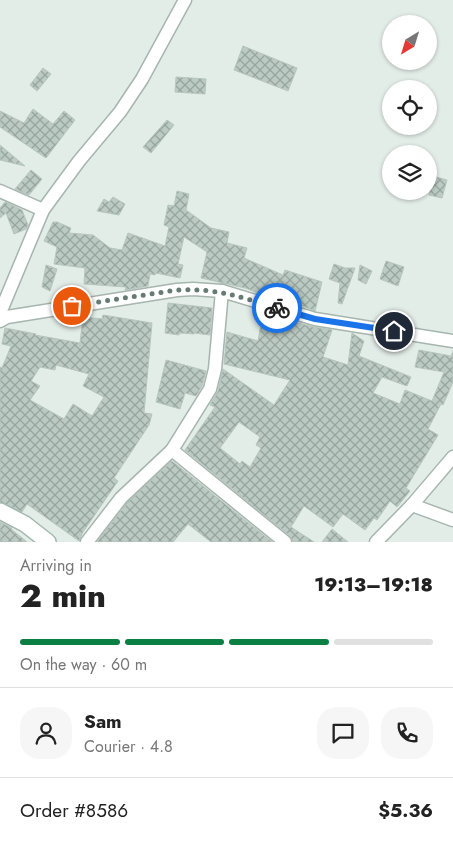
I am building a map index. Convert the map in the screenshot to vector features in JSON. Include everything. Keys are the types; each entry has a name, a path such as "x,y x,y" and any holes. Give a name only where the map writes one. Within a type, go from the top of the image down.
{"main road":[{"path":"0,511 24,524 48,542"}],"street":[{"path":"0,313 43,210 79,161 120,112 142,79 186,0"},
{"path":"0,191 43,210"},
{"path":"0,321 7,317 193,289 222,291 315,319 453,341"},
{"path":"87,542 121,498 172,450 210,389 215,370 222,291"},
{"path":"172,450 285,542"},
{"path":"376,542 412,505 453,457"},
{"path":"412,505 453,520"}],"building":[{"path":"243,46 297,68 288,91 234,70"},
{"path":"43,68 51,74 37,91 30,85"},
{"path":"176,77 206,79 205,94 175,92"},
{"path":"33,109 53,124 64,111 75,120 46,158 0,127 0,111 24,123"},
{"path":"167,120 174,125 151,153 143,147"},
{"path":"0,145 25,166 0,160"},
{"path":"31,170 42,179 29,195 15,189"},
{"path":"437,177 447,180 442,198 437,197"},
{"path":"177,191 189,194 186,210 211,228 229,232 227,243 247,248 244,258 283,275 285,270 322,282 315,311 268,292 266,296 245,288 201,278 207,252 184,237 178,264 183,265 180,278 156,273 155,275 150,274 148,286 125,290 126,287 84,284 85,268 54,264 57,247 44,241 53,222 71,228 69,233 93,235 110,248 122,250 128,233 165,246 169,227 164,225 168,205 174,206"},
{"path":"113,197 125,204 119,215 97,211 104,199 109,202"},
{"path":"5,202 22,210 28,225 26,229 14,234 6,213 0,218 0,208"},
{"path":"386,261 404,267 398,286 380,279"},
{"path":"334,264 345,268 355,268 342,304 338,303 340,283 329,279"},
{"path":"46,265 57,269 50,291 42,287"},
{"path":"360,265 372,271 366,284 358,280"},
{"path":"168,303 212,308 210,335 165,333"},
{"path":"263,313 313,327 332,330 323,357 348,365 352,333 364,341 359,356 411,377 407,386 382,377 373,393 400,404 405,390 432,401 444,372 415,367 419,350 451,356 453,351 453,382 443,405 441,404 428,429 438,435 406,488 410,491 397,507 390,501 377,520 374,518 365,530 343,514 333,527 304,506 291,527 314,542 293,542 290,536 185,450 215,407 210,405 218,391 223,369 274,405 290,380 224,364 227,332 258,341","holes":["239,422 260,437 256,445 261,448 250,467 242,461 240,464 220,448"]},
{"path":"103,315 152,323 144,413 152,414 149,425 114,478 118,481 83,532 79,541 27,504 22,512 0,502 0,367 2,368 11,346 2,344 5,328 80,343 83,317 102,319","holes":["56,365 89,374 83,386 104,397 92,416 73,404 64,419 30,400 40,386 31,381 40,367 55,370"]},
{"path":"166,360 206,371 202,386 196,396 185,393 180,409 156,402"},
{"path":"172,461 272,542 211,542 188,524 173,542 97,542 127,503"},
{"path":"0,522 12,528 27,542 0,542"},
{"path":"332,529 348,542 322,542"}],"way so far":[{"path":"72,306 193,289 222,291 277,308"}],"route":[{"path":"277,308 315,319 394,331"}]}
